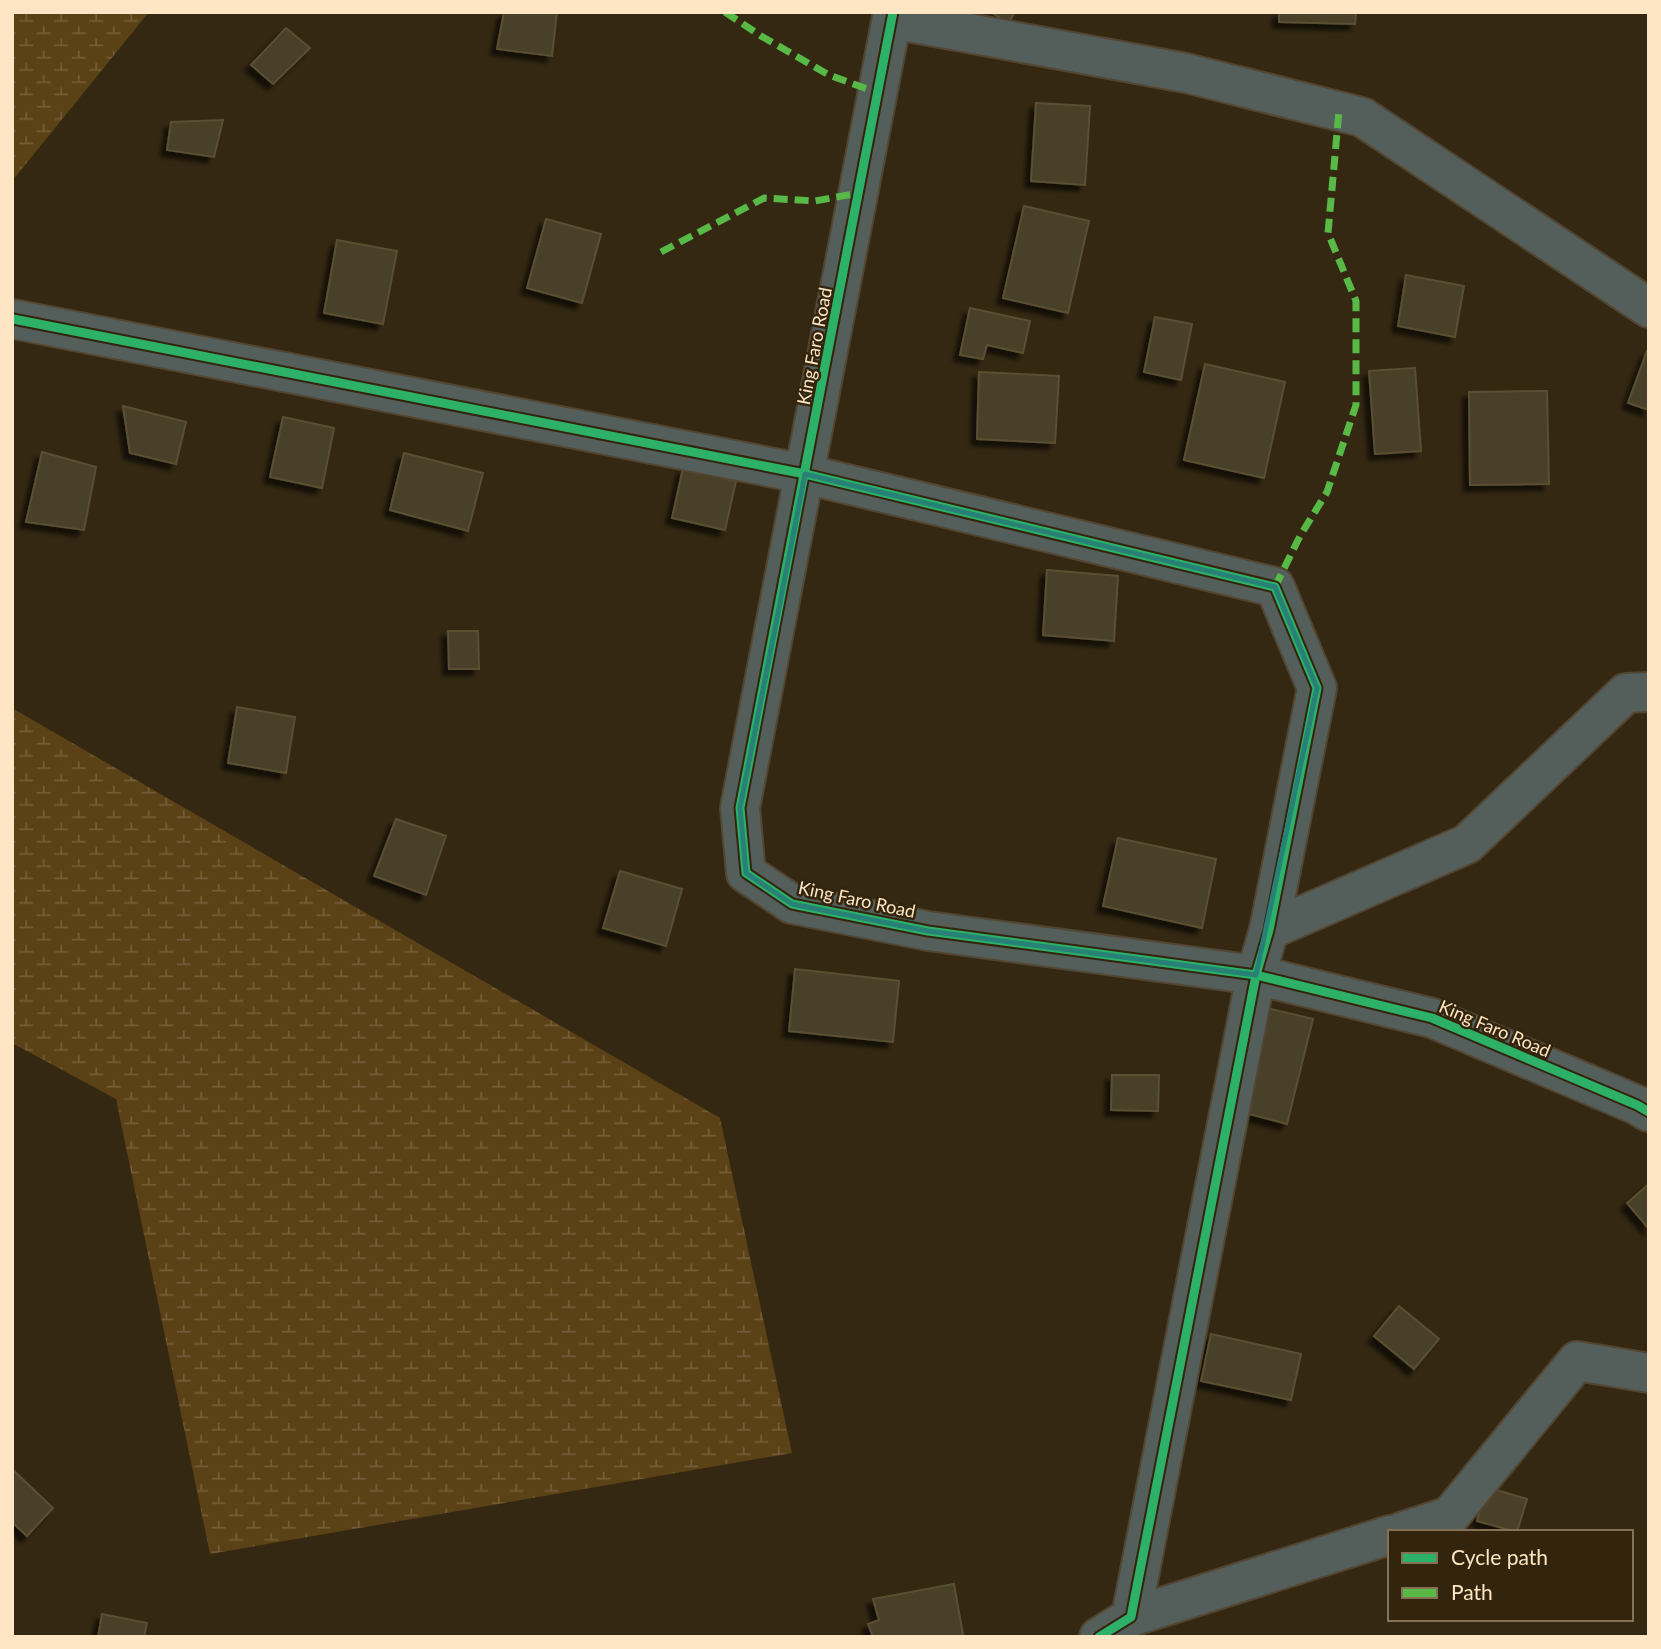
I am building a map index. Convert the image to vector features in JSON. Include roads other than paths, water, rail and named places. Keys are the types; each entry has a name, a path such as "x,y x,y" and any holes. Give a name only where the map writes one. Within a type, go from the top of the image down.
{"street":[{"path":"892,16 1186,73 1362,117 1649,308"},
{"name":"King Faro Road","path":"892,16 740,808 746,873 792,904 928,931 1256,975 1432,1018 1649,1112"},
{"path":"13,319 805,474 1275,587 1317,688 1269,930 1256,975 1131,1617"},
{"path":"1269,930 1467,844 1626,694 1649,691"},
{"path":"1407,1530 1450,1516 1577,1361 1649,1373"},
{"path":"1098,1637 1131,1617 1388,1536"}]}
